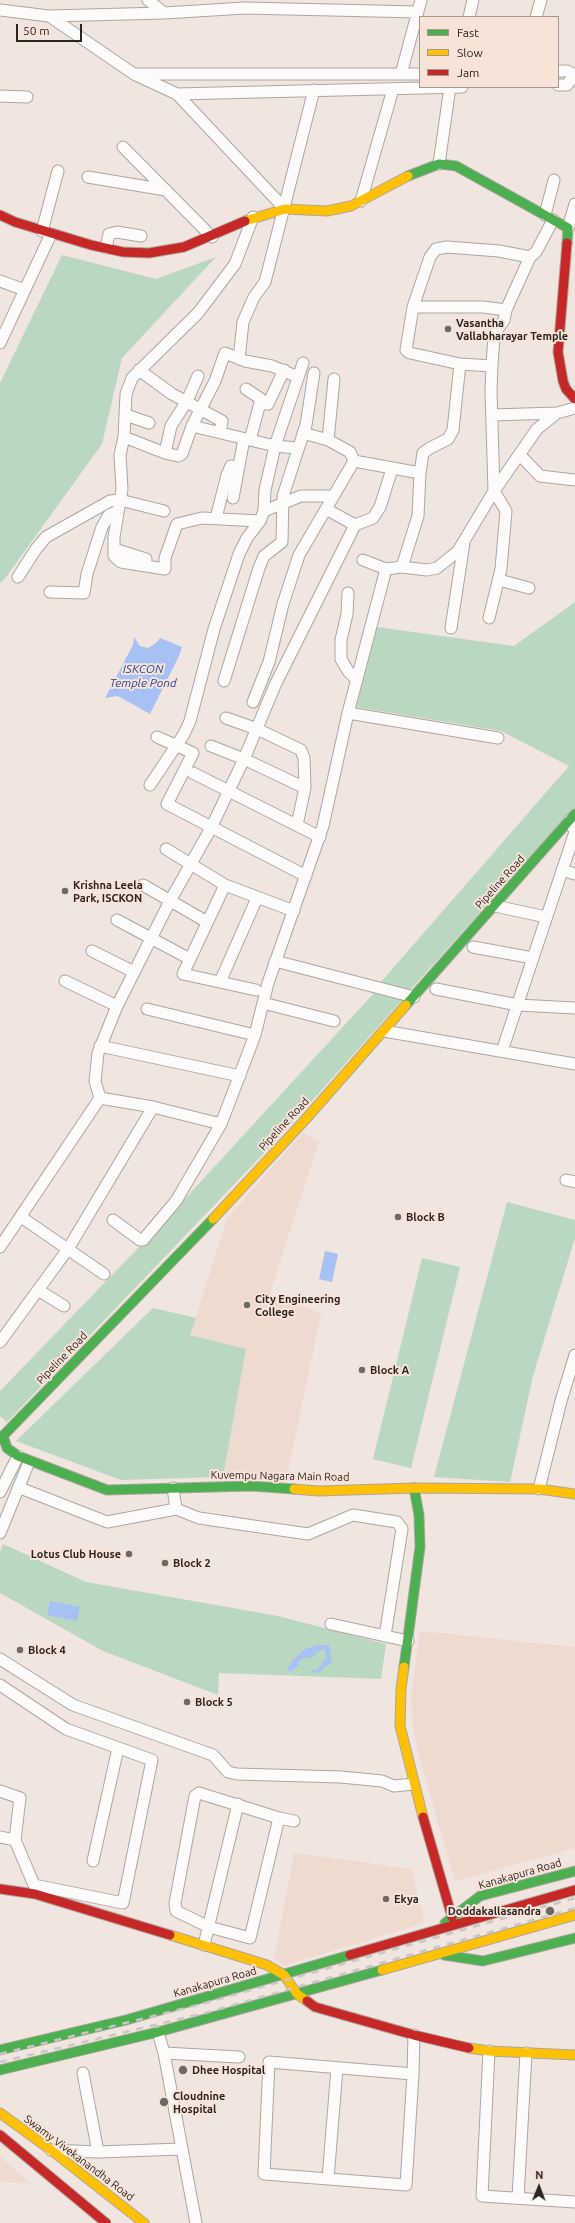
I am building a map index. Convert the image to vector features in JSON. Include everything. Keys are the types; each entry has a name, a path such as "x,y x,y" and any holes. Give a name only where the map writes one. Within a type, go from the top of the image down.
{"main road":[{"path":"0,215 46,232 106,248 149,254 170,251 212,237 253,217 285,209 327,211 361,202 410,175 439,164 456,166 568,228 558,352 566,389 575,399"},
{"path":"560,364 574,383"},
{"name":"Pipeline Road","path":"1,1436 159,1276 304,1121 572,817"},
{"name":"Kuvempu Nagara Main Road","path":"1,1436 7,1448 18,1456 30,1462 107,1490 250,1486 319,1491 414,1488 539,1489 575,1494"},
{"path":"414,1488 419,1515 420,1547 401,1689 400,1718 402,1740 413,1784 452,1917"},
{"name":"Kanakapura Road","path":"434,1930 480,1896 575,1871"},
{"path":"0,1889 35,1894 266,1965 284,1975 297,1994 315,2007 414,2035 489,2051 575,2055"},
{"name":"Kanakapura Road","path":"0,2050 126,2020 575,1890"},
{"path":"0,2070 158,2032 383,1971 431,1955 575,1915"},
{"path":"431,1955 459,1956 483,1961 575,1938"},
{"name":"Swamy Vivekanandha Road","path":"0,2113 51,2150 144,2223"},
{"path":"0,2135 106,2223"}],"street":[{"path":"148,0 164,13"},
{"path":"235,0 245,8"},
{"path":"401,74 421,0"},
{"path":"469,16 474,0"},
{"path":"536,16 541,0"},
{"path":"0,10 49,16 164,13 245,8 418,12"},
{"path":"49,16 134,74 177,94 285,209"},
{"path":"559,71 567,71 575,75 567,85 559,85"},
{"path":"134,74 419,74"},
{"path":"177,94 421,88"},
{"path":"439,164 450,88"},
{"path":"361,202 392,89"},
{"path":"239,359 243,322 254,297 265,282 285,209 314,90"},
{"path":"0,96 27,97"},
{"path":"123,147 212,237"},
{"path":"0,343 25,290 46,232 58,171"},
{"path":"88,177 166,190"},
{"path":"489,618 499,580 506,511 494,491 492,366 494,335 504,320 506,310 530,258 536,252 549,217 554,180"},
{"path":"568,228 575,204"},
{"path":"253,217 250,230 235,264 198,313 132,378 126,394 124,437 120,455 122,489 114,556 121,562 165,569 165,558 177,524 202,518 240,521 262,516 282,504 301,496 332,496"},
{"path":"106,248 110,234 117,232 141,236"},
{"path":"492,366 460,364 410,353 406,350 413,308 430,257 436,249 447,247 499,250 530,258"},
{"path":"0,281 25,290"},
{"path":"413,308 483,307 506,310"},
{"path":"124,437 165,453 178,456 182,454 192,426 215,382 225,353 239,359 272,366 298,376"},
{"path":"150,785 177,746 190,721 214,629 239,554 247,538 262,516 265,490 275,446 303,363"},
{"path":"402,567 418,516 420,473 424,453 430,448 448,439 453,430 460,364"},
{"path":"139,370 172,394 222,421 220,432"},
{"path":"260,403 268,404 284,370"},
{"path":"224,681 264,556 282,542 282,504 297,448 304,433 314,373"},
{"path":"165,453 171,426 187,401 198,376"},
{"path":"328,440 334,379"},
{"path":"233,498 239,467 260,403 259,396 246,389"},
{"path":"492,415 557,413 575,408"},
{"path":"364,560 386,569 402,567 427,570 437,568 458,551 494,491 537,429 557,413"},
{"path":"126,415 149,423"},
{"path":"192,426 275,446 297,448"},
{"path":"304,433 328,440 350,452 354,461"},
{"path":"520,455 540,476 575,480"},
{"path":"354,461 420,473"},
{"path":"253,702 269,662 283,604 299,555 332,496 354,461"},
{"path":"216,518 224,480 231,466 239,467"},
{"path":"0,1247 100,1098 95,1081 100,1046 117,1006 170,901 211,828 244,759 276,683 355,525 373,518 380,507 392,469"},
{"path":"18,577 36,549 46,537 110,501 119,505 164,511"},
{"path":"50,592 84,593 87,574 102,527 109,515 119,505"},
{"path":"326,509 355,525"},
{"path":"451,628 465,541"},
{"path":"114,549 146,559"},
{"path":"113,1220 140,1240 143,1240 176,1201 221,1124 240,1076 254,1035 275,962 320,837 348,713 386,569"},
{"path":"499,580 529,588"},
{"path":"348,593 347,614 341,640 341,659 357,680"},
{"path":"348,713 498,738"},
{"path":"226,718 257,729 301,750 304,758 305,788 297,825"},
{"path":"157,737 194,753 167,804 306,876"},
{"path":"211,746 244,759 305,788"},
{"path":"193,773 320,837"},
{"path":"502,1051 575,832 572,817"},
{"path":"166,850 225,885 294,911"},
{"path":"562,870 575,874"},
{"path":"143,885 207,922"},
{"path":"225,885 184,974 256,990"},
{"path":"220,982 258,898"},
{"path":"495,906 546,917"},
{"path":"117,920 150,939 190,959"},
{"path":"473,946 533,958"},
{"path":"92,950 134,972"},
{"path":"275,962 414,997"},
{"path":"65,981 117,1006"},
{"path":"436,989 518,1005 575,1008"},
{"path":"263,1003 334,1020"},
{"path":"147,1009 254,1035"},
{"path":"384,1031 575,1064"},
{"path":"100,1046 240,1076"},
{"path":"100,1098 153,1107 221,1124"},
{"path":"0,1342 68,1249 153,1107"},
{"path":"21,1217 104,1274"},
{"path":"38,1290 64,1306"},
{"path":"539,1489 561,1401 575,1355"},
{"path":"0,1492 18,1456"},
{"path":"0,1533 30,1462"},
{"path":"20,1488 107,1522 176,1509 199,1518 308,1534 353,1515 397,1522 402,1530 385,1636"},
{"path":"173,1488 176,1509"},
{"path":"331,1624 408,1640"},
{"path":"0,1659 73,1705 213,1755 228,1772 237,1774 341,1777 382,1781 394,1786 413,1784"},
{"path":"0,1685 58,1725 152,1760 123,1903 34,1885 15,1840 20,1798 0,1791"},
{"path":"93,1861 118,1748"},
{"path":"280,1818 252,1936 248,1938 209,1927 180,1914 175,1907 196,1796 201,1793 294,1821"},
{"path":"204,1945 238,1804"},
{"path":"0,1837 15,1840"},
{"path":"158,2032 164,2053 196,2223"},
{"path":"413,2074 269,2062 264,2174 406,2185 413,2074 414,2035"},
{"path":"489,2051 482,2196 575,2202"},
{"path":"164,2053 239,2057"},
{"path":"518,2198 526,2053"},
{"path":"328,2179 337,2068"},
{"path":"83,2073 98,2152"},
{"path":"51,2150 98,2152 181,2149"}],"shaded area":[{"name":"City Engineering College","path":"302,1133 319,1141 269,1296 321,1313 286,1481 223,1477 246,1349 190,1335 227,1219"},
{"path":"420,1631 575,1647 575,1848 455,1881 421,1764 413,1730 411,1697"},
{"path":"294,1853 412,1869 424,1923 283,1966 274,1959"},
{"path":"0,2156 30,2183 0,2182"}],"green space":[{"path":"62,255 156,279 216,257 122,358 102,444 6,577 0,583 0,383"},
{"path":"575,602 575,808 410,990 381,982 569,766 501,731 356,707 377,627 514,646"},
{"path":"375,992 402,1000 287,1129 7,1422 0,1416 0,1391 171,1214"},
{"path":"507,1202 575,1220 575,1238 533,1376 510,1482 434,1477"},
{"path":"422,1258 460,1267 411,1468 373,1459"},
{"path":"153,1308 196,1318 190,1335 246,1349 223,1477 121,1480 16,1441"},
{"path":"3,1544 86,1582 278,1616 386,1644 381,1679 219,1673 218,1695 103,1651 0,1593 0,1552"}],"water":[{"name":"ISKCON Temple Pond","path":"134,637 140,646 148,648 156,643 160,638 182,647 150,714 118,696 105,698 133,645"},
{"path":"325,1251 338,1254 332,1282 319,1279"},
{"path":"50,1601 80,1607 77,1621 47,1615"},
{"path":"318,1645 329,1645 332,1662 320,1672 310,1673 313,1669 315,1671 322,1665 321,1663 327,1659 324,1649 315,1653 316,1655 308,1659 306,1657 297,1662 299,1665 290,1672 287,1669 293,1660 305,1649"}],"railway":[{"path":"0,2054 202,2004 575,1898"},
{"path":"0,2062 205,2013 575,1908"}],"traffic: fast":[{"path":"408,176 439,164 456,166 568,228 567,243"},
{"path":"406,1005 575,814"},
{"path":"0,1439 213,1219"},
{"path":"3,1436 7,1448 18,1456 107,1490 251,1486 294,1489"},
{"path":"404,1667 420,1547 419,1515 414,1488"},
{"path":"445,1923 480,1896 575,1871"},
{"path":"444,1955 483,1961 575,1938"},
{"path":"0,2050 126,2020 350,1955"},
{"path":"0,2070 158,2032 382,1970"}],"traffic: slow":[{"path":"245,221 285,209 327,211 351,206 408,176"},
{"path":"213,1219 304,1121 406,1005"},
{"path":"294,1489 319,1491 414,1488 539,1489 575,1494"},
{"path":"404,1667 401,1689 400,1726 423,1817"},
{"path":"382,1970 575,1915"},
{"path":"170,1935 267,1965 284,1975 297,1994 307,2001"},
{"path":"469,2048 489,2051 575,2055"},
{"path":"0,2113 51,2150 144,2223"}],"traffic: jam":[{"path":"0,215 15,222 91,245 123,252 149,253 184,247 245,221"},
{"path":"567,243 558,352 563,381 566,389 575,399"},
{"path":"423,1817 452,1917"},
{"path":"0,1889 35,1894 170,1935"},
{"path":"350,1955 575,1890"},
{"path":"307,2001 315,2007 414,2035 469,2048"},
{"path":"0,2135 106,2223"}],"place":[{"name":"Vasantha Vallabharayar Temple","path":"448,329"},
{"name":"Krishna Leela Park, ISCKON","path":"65,891"},
{"name":"Block B","path":"398,1217"},
{"name":"City Engineering College","path":"247,1305"},
{"name":"Block A","path":"362,1370"},
{"name":"Lotus Club House","path":"129,1554"},
{"name":"Block 2","path":"165,1563"},
{"name":"Block 4","path":"20,1650"},
{"name":"Block 5","path":"187,1702"},
{"name":"Ekya","path":"386,1899"},
{"name":"Doddakallasandra","path":"550,1911"},
{"name":"Dhee Hospital","path":"183,2070"},
{"name":"Cloudnine Hospital","path":"164,2102"}]}
